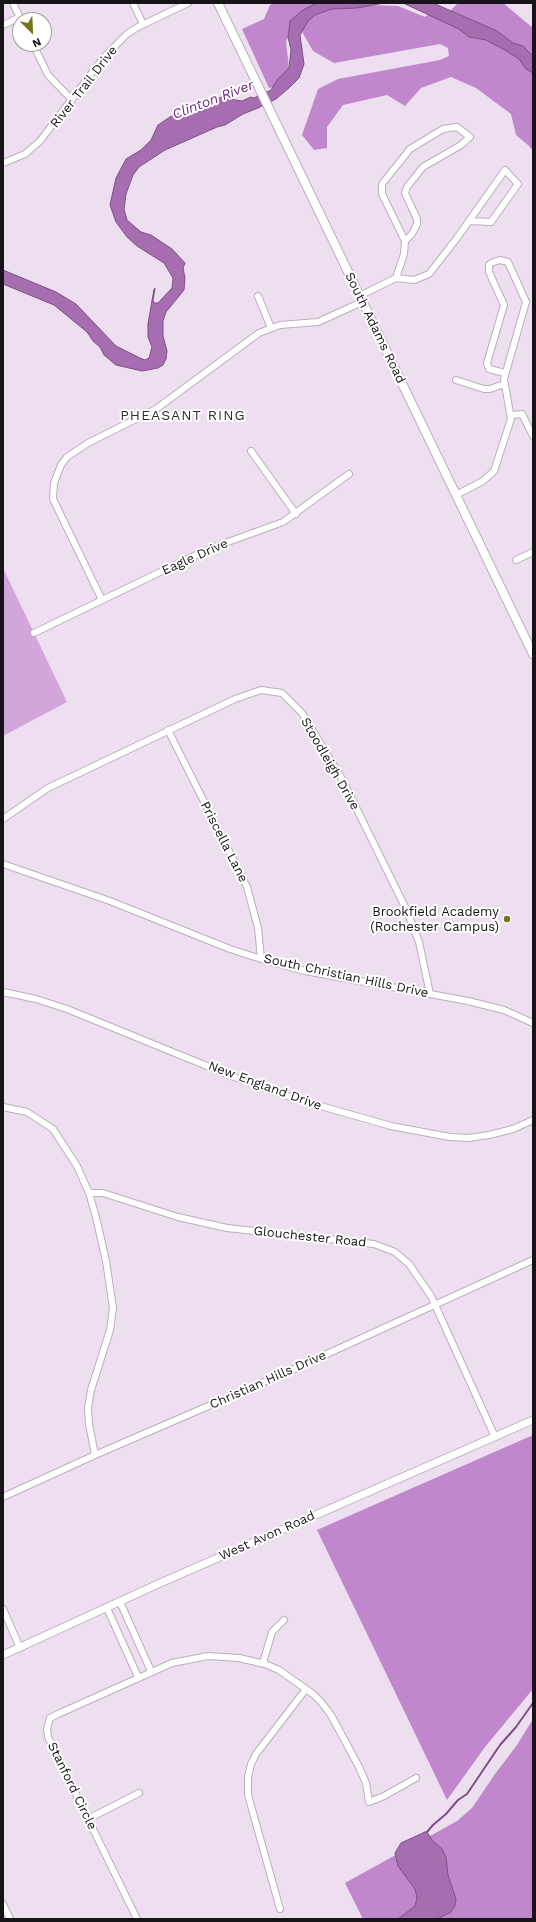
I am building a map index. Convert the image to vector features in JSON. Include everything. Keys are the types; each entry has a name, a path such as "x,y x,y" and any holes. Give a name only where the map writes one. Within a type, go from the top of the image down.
{"main road":[{"name":"South Adams Road","path":"220,5 269,110 533,654"}],"street":[{"path":"133,3 143,24"},
{"name":"River Trail Drive","path":"3,163 26,154 40,142 114,46 127,34 143,24 188,3"},
{"path":"37,52 48,75 72,100"},
{"path":"396,278 404,254 405,242 382,194 382,184 410,149 443,129 457,127 470,137 461,145 423,167 407,187 405,193 417,219 412,234 405,242"},
{"path":"102,600 54,499 54,483 61,465 72,453 88,443 156,408 258,333 280,325 318,322 396,278 414,280 429,274 505,170 518,184 491,222 469,220"},
{"path":"456,495 483,481 494,471 512,415 504,384 505,373 526,302 508,262 500,260 489,265 489,272 504,305 487,363 489,369 505,373"},
{"path":"258,296 271,328"},
{"path":"456,380 484,389 490,389 504,384"},
{"path":"512,415 522,414 533,436"},
{"path":"251,451 296,514"},
{"name":"Eagle Drive","path":"34,633 185,560 217,546 272,528 296,514 349,474"},
{"path":"516,560 533,552"},
{"name":"Stoodleigh Drive","path":"3,819 48,788 235,699 261,690 282,694 292,701 319,739 342,779 406,909 419,942 430,994"},
{"name":"Priscella Lane","path":"168,730 247,887 258,928 261,959"},
{"name":"South Christian Hills Drive","path":"3,864 110,901 211,942 261,959 305,971 468,1001 504,1010 533,1023"},
{"name":"New England Drive","path":"3,992 67,1009 234,1077 296,1099 398,1127 450,1137 468,1138 513,1129 533,1120"},
{"path":"3,1107 27,1112 53,1129 77,1166 89,1193 102,1239 112,1308 110,1330 91,1390 88,1408 89,1424 95,1455"},
{"name":"Glouchester Road","path":"89,1193 102,1193 178,1217 227,1228 374,1244 395,1252 409,1264 420,1278 436,1305 495,1437"},
{"name":"Christian Hills Drive","path":"3,1498 95,1455 198,1411 533,1260"},
{"name":"West Avon Road","path":"3,1656 120,1602 533,1420"},
{"path":"120,1602 151,1671"},
{"path":"3,1608 20,1648"},
{"path":"107,1608 138,1677"},
{"path":"263,1663 272,1632 284,1620"},
{"name":"Stanford Circle","path":"137,1919 48,1736 47,1725 50,1718 151,1671 172,1663 208,1656 239,1658 263,1663 289,1676 317,1698 331,1715 364,1778 369,1802 384,1796 416,1778"},
{"path":"280,1909 248,1795 248,1777 251,1764 256,1754 306,1690"},
{"path":"88,1819 139,1793"},
{"path":"3,1904 10,1919"}],"shaded area":[{"path":"275,3 371,3 371,5 398,6 425,17 433,11 448,13 458,3 503,3 533,28 533,151 516,135 511,114 476,88 451,77 421,88 405,106 387,95 343,105 327,127 327,148 314,150 302,135 318,89 338,79 440,60 449,56 448,48 440,44 334,63 313,51 301,30 293,29 286,41 289,68 275,87 269,88 242,29 264,19 270,5"},
{"path":"317,3 384,3 357,8 331,9 315,15 308,21 300,35 304,64 299,78 290,87 276,99 243,114 225,125 217,127 165,150 139,167 133,175 126,194 124,209 127,220 141,232 151,235 172,249 185,263 183,268 185,278 184,290 166,312 163,321 163,336 167,351 166,359 163,365 158,368 142,371 116,365 104,355 100,347 93,341 87,332 54,305 3,284 3,270 56,292 76,304 116,346 145,360 149,358 152,347 148,337 148,324 154,289 155,288 153,301 158,303 172,288 173,278 164,263 137,246 127,237 116,222 110,205 116,178 126,159 141,150 151,140 158,125 173,115 189,111 224,96 242,101 251,97 254,98 271,90 277,80 289,68 291,50 288,37 290,21 303,10"},
{"path":"403,3 433,3 497,31 513,43 523,46 533,56 533,73 526,69 519,59 505,50 486,40 469,37 459,29"},
{"path":"3,568 67,702 3,736"},
{"path":"533,1435 533,1689 485,1747 447,1800 317,1530"},
{"path":"533,1719 533,1919 363,1919 345,1883 457,1821 472,1808 517,1745"},
{"path":"427,1832 432,1840 442,1849 446,1857 448,1875 456,1899 455,1906 451,1912 437,1919 398,1919 415,1906 417,1898 415,1889 398,1866 395,1853 401,1843"}],"waterway":[{"path":"427,1832 458,1800 467,1794 500,1745 516,1727 533,1703"}],"place":[{"name":"Brookfield Academy (Rochester Campus)","path":"507,919"}],"district":[{"name":"PHEASANT RING","path":"183,416"}],"water label":[{"name":"Clinton River","path":"213,100"}]}
